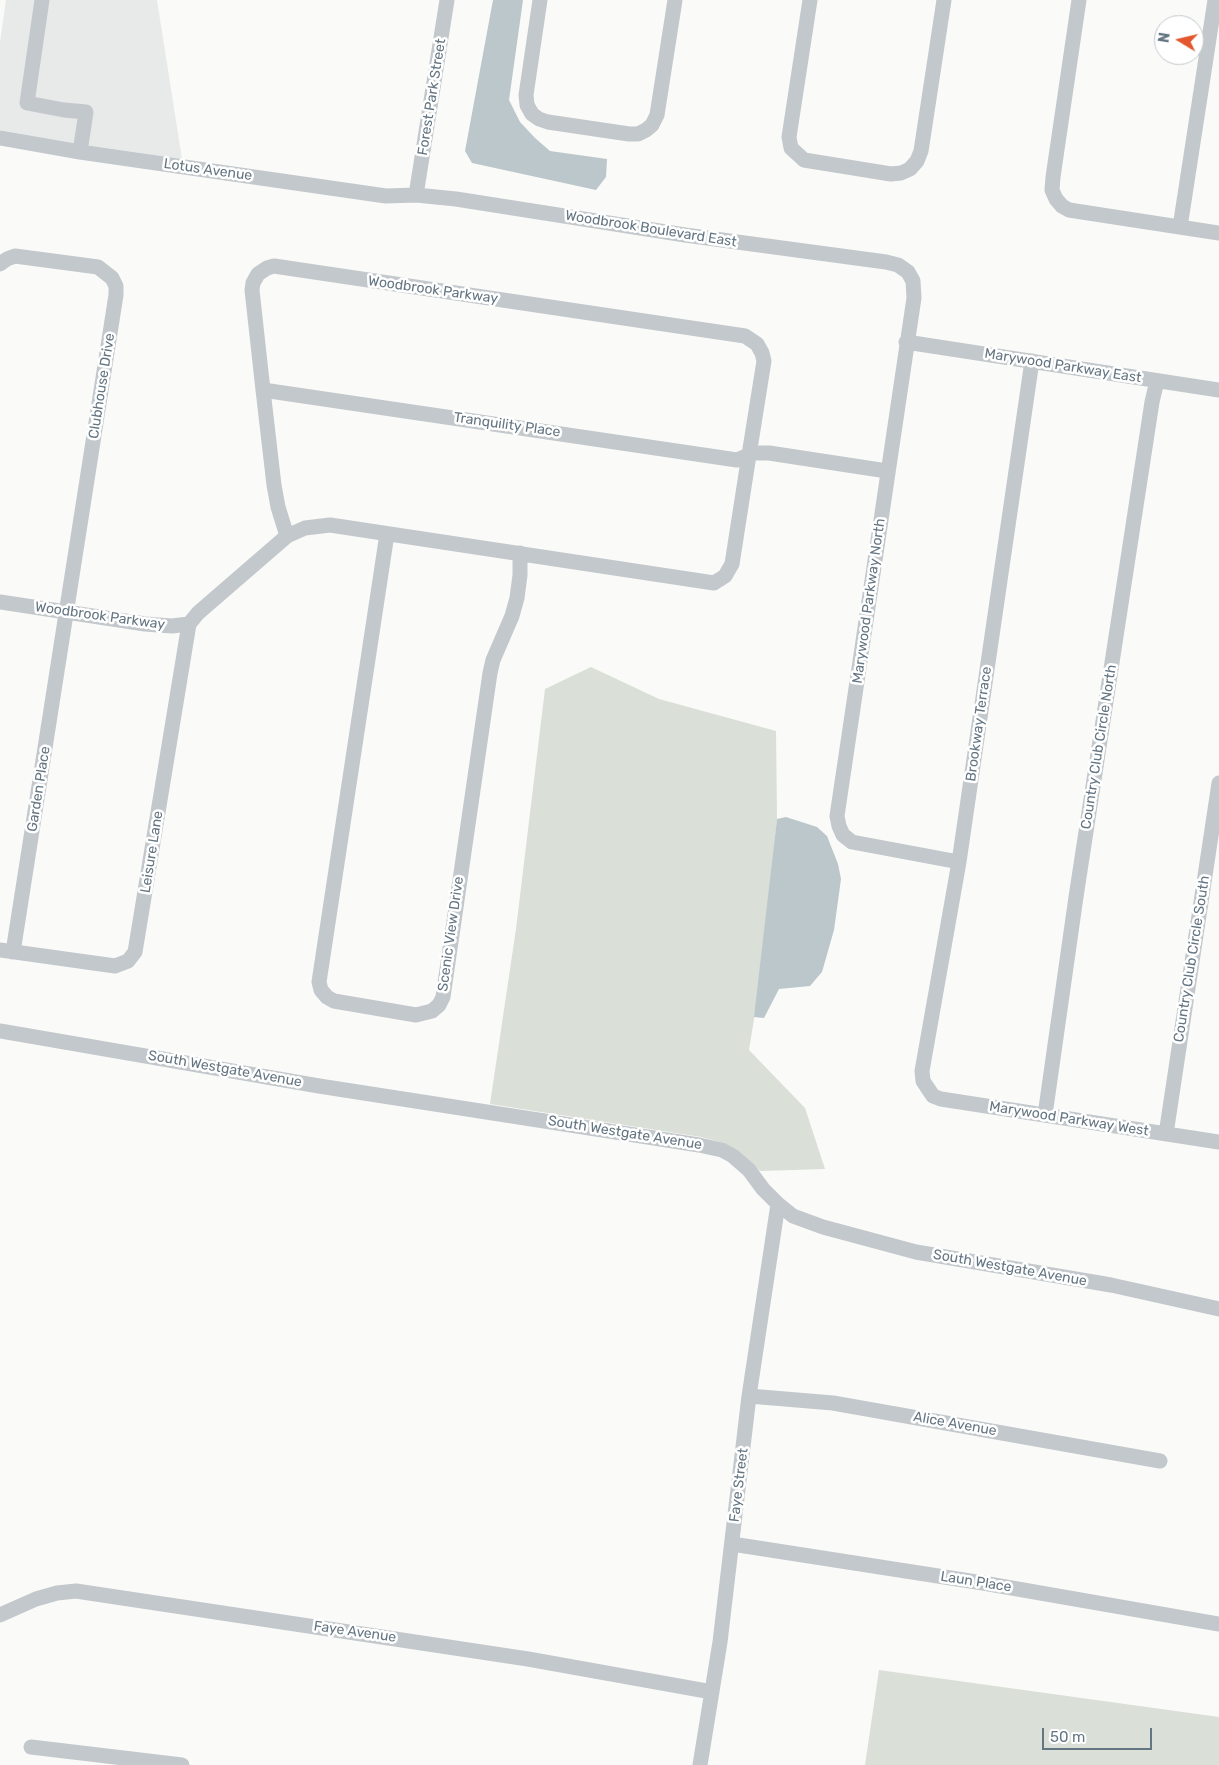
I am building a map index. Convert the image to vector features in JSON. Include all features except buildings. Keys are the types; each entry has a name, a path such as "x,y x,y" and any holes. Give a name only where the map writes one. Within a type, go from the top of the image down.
{"street":[{"path":"42,0 27,103 86,112 80,152"},
{"name":"Forest Park Street","path":"416,195 447,0"},
{"path":"540,0 526,95 527,105 532,114 548,122 629,134 638,134 646,130 652,125 657,115 675,0"},
{"path":"810,0 789,137 791,148 804,160 891,174 901,173 910,169 917,161 921,151 944,0"},
{"path":"1080,0 1053,177 1052,190 1056,199 1069,210 1219,233"},
{"path":"1180,227 1215,0"},
{"name":"Lotus Avenue","path":"0,138 80,152 386,196 416,195"},
{"name":"Woodbrook Boulevard East","path":"416,195 887,262"},
{"name":"Clubhouse Drive","path":"0,264 15,256 98,267 112,278 116,286 111,331 66,612"},
{"name":"Marywood Parkway North","path":"887,262 898,265 908,272 914,282 914,298 837,816 843,835 852,842 959,862"},
{"name":"Woodbrook Parkway","path":"0,602 163,625 189,624 198,613 287,536 306,528 330,525 714,583 725,576 732,564 764,361 762,353 757,344 745,336 274,266 267,268 258,274 253,283 252,290 278,507 287,536"},
{"name":"Marywood Parkway East","path":"906,342 1219,390"},
{"name":"Brookway Terrace","path":"925,1085 922,1071 959,862 1032,361"},
{"name":"Country Club Circle North","path":"1045,1115 1076,897 1152,402 1157,381"},
{"name":"Tranquility Place","path":"263,390 737,460 749,455"},
{"path":"749,455 769,452 887,471"},
{"name":"Scenic View Drive","path":"387,534 318,982 321,990 334,1001 416,1015 432,1011 439,1005 442,997 490,673 493,660 512,616 517,598 520,553"},
{"name":"Garden Place","path":"6,951 66,612"},
{"name":"Leisure Lane","path":"6,951 115,966 128,961 135,952 189,624"},
{"name":"Country Club Circle South","path":"1166,1134 1219,783"},
{"name":"South Westgate Avenue","path":"0,1031 319,1086 722,1150 733,1156 749,1170 763,1189 778,1204 793,1216 808,1222 916,1252 1111,1285 1219,1309"},
{"name":"Marywood Parkway West","path":"925,1085 933,1096 941,1099 1219,1142"},
{"name":"Faye Street","path":"700,1765 732,1544 749,1396 778,1204"},
{"name":"Alice Avenue","path":"749,1396 833,1403 1160,1460"},
{"name":"Laun Place","path":"732,1544 983,1583 1219,1624"},
{"name":"Faye Avenue","path":"0,1615 36,1599 57,1593 76,1591 500,1654 712,1692"},
{"path":"31,1746 182,1765"}],"shaded area":[{"path":"6,0 157,0 182,159 71,143 0,130 0,42"},
{"path":"493,0 523,0 509,100 520,122 550,151 607,159 606,177 596,190 472,163 465,151"},
{"path":"591,667 659,699 776,731 777,819 758,994 749,1050 805,1108 825,1169 760,1171 737,1150 724,1143 701,1137 490,1104 516,929 545,689"},
{"path":"786,817 817,827 827,836 838,864 841,879 834,930 822,972 810,986 779,989 764,1018 754,1017 777,819"},
{"path":"879,1670 1219,1717 1219,1765 865,1765"}]}
